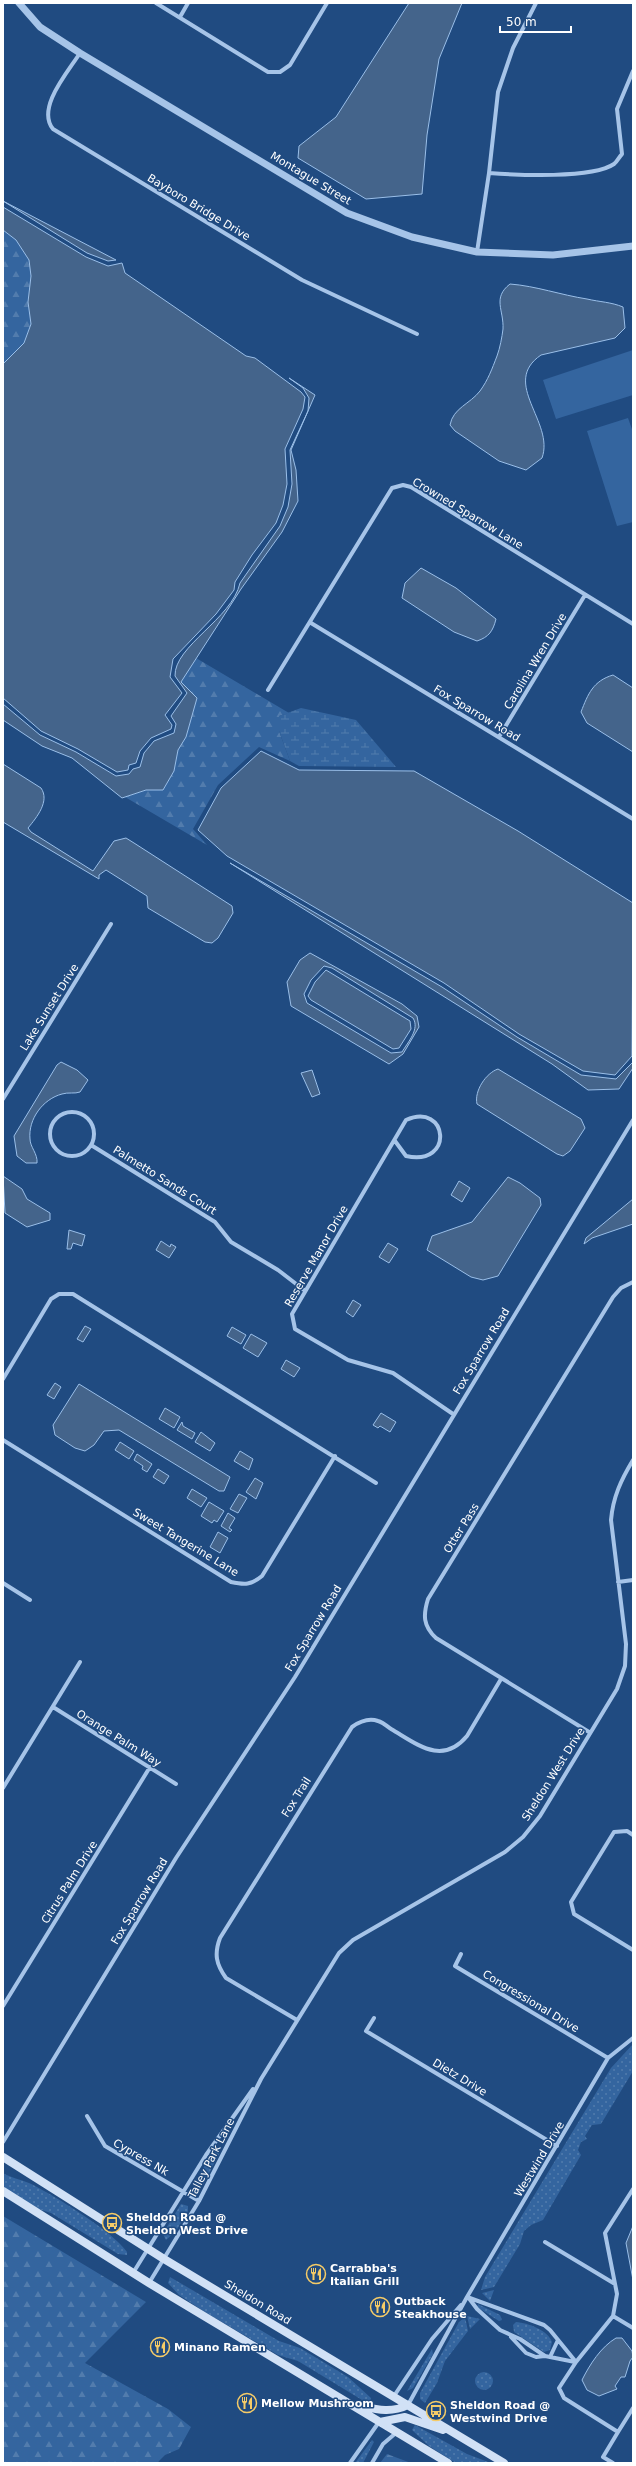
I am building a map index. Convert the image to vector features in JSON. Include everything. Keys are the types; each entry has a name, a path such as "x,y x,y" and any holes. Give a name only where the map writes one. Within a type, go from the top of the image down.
{"main road":[{"name":"Sheldon Road","path":"3,2157 148,2249 504,2463"},
{"path":"3,2191 149,2283 448,2463"},
{"path":"348,2402 383,2411 399,2409 408,2405"},
{"path":"380,2422 404,2417 457,2435"}],"street":[{"name":"Montague Street","path":"19,3 40,27 80,53 347,213 412,237 477,252 553,255 633,246"},
{"path":"156,3 268,72 280,72 290,65 327,3"},
{"path":"180,17 188,3"},
{"path":"477,252 489,173 498,92 514,48 536,3"},
{"name":"Bayboro Bridge Drive","path":"80,53 47,110 47,122 53,129 302,280 417,334"},
{"path":"489,173 532,175 569,173 600,169 614,164 622,154 617,109 633,71"},
{"name":"Crowned Sparrow Lane","path":"268,690 311,623 392,488 403,485 411,487 633,624"},
{"name":"Carolina Wren Drive","path":"499,737 585,595"},
{"name":"Fox Sparrow Road","path":"311,623 633,819"},
{"name":"Lake Sunset Drive","path":"3,1099 111,924"},
{"path":"76,1113 83,1116 88,1120 94,1132 91,1145 79,1155 72,1156 58,1152 50,1139 53,1124 63,1114 76,1113"},
{"name":"Reserve Manor Drive","path":"395,1142 406,1156 418,1159 429,1157 438,1147 442,1134 437,1124 428,1117 416,1115 406,1120 395,1142 304,1290 292,1314 295,1329 348,1360 393,1373 453,1414"},
{"name":"Fox Sparrow Road","path":"3,2142 176,1858 295,1677 453,1414 633,1120"},
{"name":"Palmetto Sands Court","path":"91,1145 215,1222 231,1242 278,1270 304,1290"},
{"name":"Otter Pass","path":"589,1732 501,1679 428,1631 424,1616 428,1600 613,1297 621,1288 633,1282"},
{"path":"3,1379 51,1299 59,1294 73,1294 335,1456 376,1483"},
{"name":"Sweet Tangerine Lane","path":"3,1440 231,1582 246,1585 254,1583 262,1576 335,1456"},
{"name":"Sheldon West Drive","path":"296,2020 339,1953 353,1940 505,1852 523,1837 540,1816 589,1732 617,1689 625,1666 626,1644 611,1520 613,1501 620,1480 633,1460"},
{"path":"618,1582 633,1580"},
{"path":"3,1583 30,1600"},
{"path":"3,1788 80,1662"},
{"name":"Fox Trail","path":"296,2020 226,1978 218,1967 216,1956 216,1950 220,1938 352,1727 362,1721 378,1721 426,1749 440,1752 450,1749 460,1744 467,1736 501,1679"},
{"name":"Orange Palm Way","path":"53,1707 176,1784"},
{"name":"Citrus Palm Drive","path":"3,2006 150,1767"},
{"path":"633,1835 627,1831 614,1832 571,1902 574,1914 633,1950"},
{"name":"Congressional Drive","path":"461,1954 455,1966 608,2058"},
{"name":"Dietz Drive","path":"374,2018 366,2031 557,2146"},
{"name":"Talley Park Lane","path":"149,2283 199,2201 261,2079 296,2020"},
{"name":"Westwind Drive","path":"408,2405 468,2297 608,2058 633,2038"},
{"name":"Talley Park Lane","path":"133,2273 206,2155 261,2079"},
{"name":"Cypress Nk","path":"87,2116 105,2146 199,2201"},
{"path":"618,2432 564,2398 559,2388 576,2362 613,2316 617,2294 605,2233 633,2189"},
{"path":"545,2242 615,2284"},
{"path":"468,2297 494,2325 511,2337 526,2353 536,2357 548,2357 576,2362"},
{"path":"468,2297 544,2325 576,2362"},
{"name":"Westwind Drive","path":"394,2396 432,2339 468,2297"},
{"path":"613,2316 633,2328"},
{"path":"511,2337 520,2339 548,2357"},
{"path":"548,2357 558,2340"},
{"path":"613,2463 603,2457 633,2408"},
{"path":"350,2463 380,2422"},
{"path":"372,2463 383,2444 397,2432"}],"green space":[{"path":"3,230 16,240 29,260 31,276 28,302 31,324 24,343 3,364"},
{"path":"633,350 633,395 556,419 543,380"},
{"path":"628,418 633,432 633,522 617,526 587,431"},
{"path":"196,658 289,713 279,716 279,731 290,761 259,747 218,785 193,829 207,845 125,797 146,790 163,790 174,771 178,750 186,737 197,698 181,682"},
{"path":"301,708 356,720 396,767 299,766 290,761 279,731 279,716"},
{"path":"633,2044 633,2071 601,2124 592,2125 585,2136 587,2139 581,2142 578,2150 581,2155 543,2220 531,2225 524,2231 520,2244 494,2287 481,2290 485,2277 611,2068"},
{"path":"218,2149 220,2152 203,2185 197,2187 195,2182 211,2155"},
{"path":"3,2173 29,2183 67,2204 109,2234 127,2252 127,2255 118,2254 51,2213 32,2207 3,2188"},
{"path":"181,2204 188,2206 188,2211 176,2231 166,2240 163,2234"},
{"path":"3,2216 146,2302 85,2363 168,2409 191,2427 179,2449 165,2455 157,2463 3,2463"},
{"path":"170,2277 279,2341 300,2348 348,2377 371,2398 371,2401 367,2403 298,2361 278,2355 205,2312 179,2295 168,2283"},
{"path":"494,2290 490,2301 482,2293"},
{"path":"478,2304 500,2315 502,2320 499,2321 477,2307"},
{"path":"467,2316 480,2319 470,2329"},
{"path":"465,2317 468,2331 445,2361 437,2383 425,2403 420,2399 420,2393 459,2322"},
{"path":"516,2322 537,2328 546,2334 552,2342 550,2350 544,2352 514,2332 513,2325"},
{"path":"432,2349 433,2354 413,2388 407,2391"},
{"path":"480,2372 488,2372 493,2377 491,2388 488,2390 480,2390 475,2385 475,2377"},
{"path":"415,2425 467,2454 491,2463 456,2463 429,2446 412,2430"},
{"path":"372,2440 374,2442 363,2463 355,2463"},
{"path":"387,2454 411,2463 380,2463"}],"shaded area":[{"path":"409,3 462,3 439,59 427,135 422,194 366,199 298,158 299,146 336,117"},
{"path":"3,201 116,260 108,261 87,253"},
{"path":"3,207 86,257 108,266 122,263 125,273 246,356 255,358 301,392 305,397 303,409 285,449 287,484 283,505 276,523 252,555 235,582 234,590 216,614 173,659 170,677 182,693 165,715 172,725 171,729 151,738 140,751 136,763 129,765 128,770 117,772 78,749 41,731 3,698 3,364 24,343 31,324 28,302 31,276 29,260 16,240 3,230"},
{"path":"510,284 619,305 623,307 625,328 615,338 541,355 530,366 526,378 527,390 542,431 544,444 542,458 526,470 499,461 455,431 450,425 458,410 480,391 492,370 499,350 503,329 500,305 501,294"},
{"path":"289,378 315,395 291,450 296,470 298,501 282,532 241,589 181,682 197,698 186,737 178,750 174,771 163,790 146,790 122,798 72,758 42,746 3,720 3,704 40,735 76,752 116,776 129,774 133,769 140,767 144,753 154,741 174,733 176,724 171,716 187,693 175,676 177,665 193,643 216,620 235,596 240,583 280,526 288,507 292,484 290,450 308,411 309,398 303,388"},
{"path":"421,568 456,588 496,619 492,630 485,638 477,641 454,632 402,598 405,583"},
{"path":"613,675 633,688 633,752 587,723 581,712 592,689 601,681"},
{"path":"261,751 299,770 414,771 518,831 633,903 632,1056 615,1075 583,1071 519,1034 444,983 227,856 198,830 221,788"},
{"path":"3,764 41,788 44,798 43,803 35,819 28,828 31,832 93,871 114,841 126,838 232,906 233,913 218,938 212,943 205,942 148,908 147,896 106,870 99,875 99,879 3,822"},
{"path":"230,863 442,987 517,1037 581,1075 616,1079 633,1062 633,1068 619,1089 588,1090 552,1064"},
{"path":"310,953 402,1004 417,1016 419,1027 403,1054 389,1064 291,1006 287,982 300,960","holes":["324,966 332,968 413,1018 415,1022 414,1031 402,1052 391,1053 307,1003 304,994 311,980"]},
{"path":"326,970 410,1021 411,1029 399,1048 393,1049 311,1000 308,996 315,982"},
{"path":"61,1062 77,1070 88,1080 80,1092 64,1093 55,1097 49,1100 38,1111 31,1124 30,1132 30,1142 37,1163 26,1163 17,1156 14,1136 57,1065"},
{"path":"498,1069 581,1119 585,1128 570,1151 563,1156 557,1154 477,1104 477,1094 485,1078"},
{"path":"312,1070 320,1094 312,1097 301,1073"},
{"path":"3,1176 22,1189 27,1199 50,1213 50,1220 27,1227 5,1213"},
{"path":"508,1177 520,1183 540,1198 541,1205 498,1276 483,1280 471,1277 427,1250 432,1236 472,1222"},
{"path":"459,1181 470,1188 462,1202 451,1195"},
{"path":"633,1199 633,1224 592,1238 584,1244 586,1238"},
{"path":"69,1230 85,1235 82,1246 73,1243 71,1249 67,1249"},
{"path":"161,1241 170,1247 171,1244 176,1247 169,1258 156,1250"},
{"path":"388,1243 398,1249 389,1263 379,1257"},
{"path":"353,1300 361,1305 353,1317 346,1312"},
{"path":"85,1326 91,1329 83,1342 77,1339"},
{"path":"232,1327 246,1335 241,1344 227,1336"},
{"path":"251,1334 267,1343 258,1357 243,1348"},
{"path":"286,1360 300,1368 294,1377 281,1369"},
{"path":"55,1383 61,1387 54,1399 47,1395"},
{"path":"79,1384 230,1477 224,1491 219,1491 119,1430 104,1431 94,1445 85,1451 75,1448 55,1435 53,1425"},
{"path":"165,1408 180,1417 174,1428 159,1419"},
{"path":"381,1413 396,1422 390,1432 380,1426 378,1428 373,1425"},
{"path":"182,1422 183,1426 195,1433 192,1439 177,1430"},
{"path":"201,1432 215,1443 210,1451 195,1442"},
{"path":"120,1442 134,1451 129,1459 115,1450"},
{"path":"240,1451 253,1459 249,1470 234,1461"},
{"path":"137,1454 152,1464 147,1472 142,1469 143,1466 134,1460"},
{"path":"158,1469 169,1476 164,1484 153,1477"},
{"path":"255,1478 263,1483 256,1499 246,1492"},
{"path":"192,1489 207,1498 201,1507 187,1498"},
{"path":"239,1494 247,1498 238,1513 230,1509"},
{"path":"209,1502 224,1511 217,1522 214,1520 212,1523 201,1516"},
{"path":"228,1513 235,1518 229,1528 232,1530 230,1532 221,1526"},
{"path":"218,1532 228,1538 220,1553 210,1547"},
{"path":"633,2226 633,2280 626,2243"},
{"path":"616,2338 622,2338 632,2351 633,2357 630,2361 625,2377 621,2377 615,2386 617,2389 599,2396 587,2390 582,2380 596,2356 605,2346"}],"place":[{"name":"Sheldon Road @ Sheldon West Drive","path":"112,2223"},
{"name":"Carrabba's Italian Grill","path":"316,2274"},
{"name":"Outback Steakhouse","path":"380,2307"},
{"name":"Minano Ramen","path":"160,2347"},
{"name":"Mellow Mushroom","path":"247,2403"},
{"name":"Sheldon Road @ Westwind Drive","path":"436,2411"}]}
